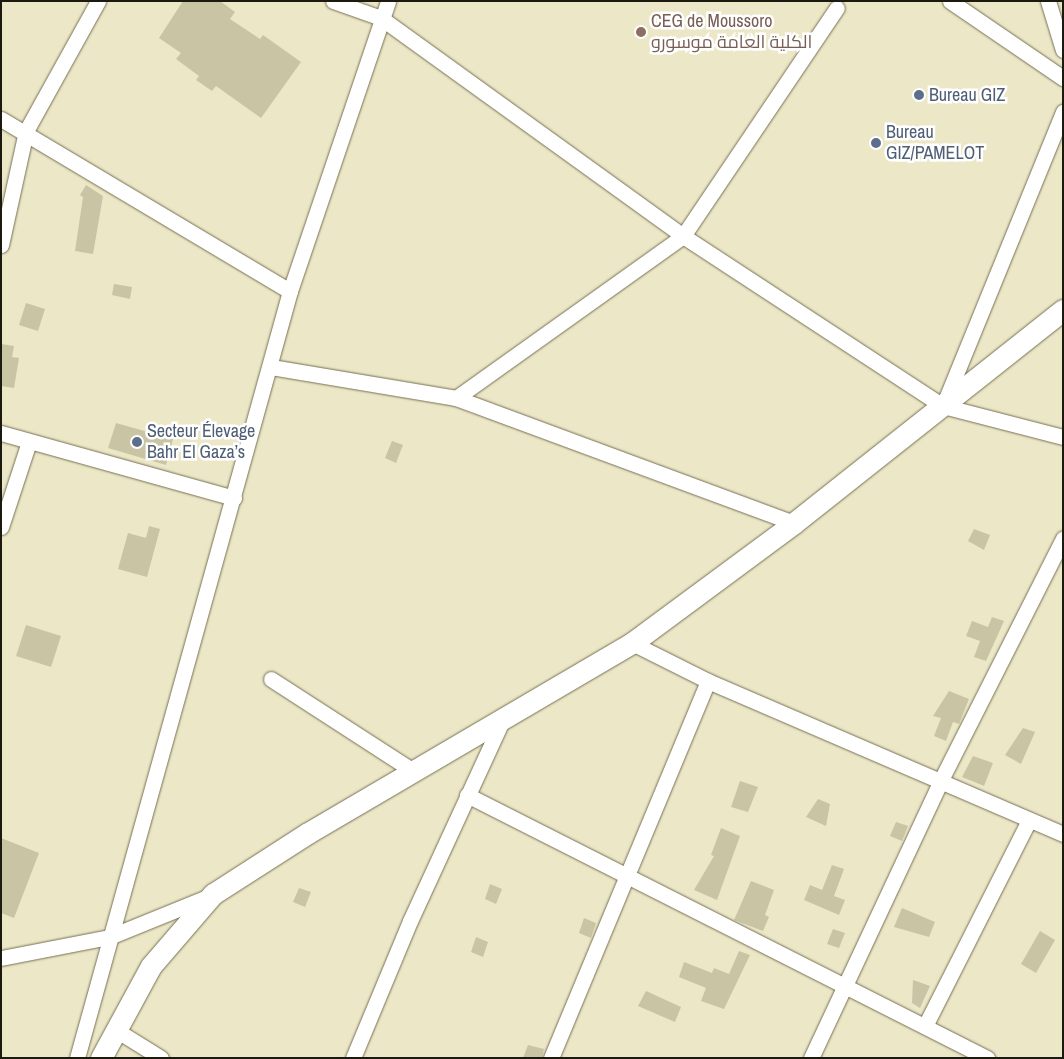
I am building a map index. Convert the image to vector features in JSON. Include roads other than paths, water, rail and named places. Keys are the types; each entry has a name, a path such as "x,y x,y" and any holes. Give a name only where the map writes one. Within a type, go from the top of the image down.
{"main road":[{"path":"101,1058 151,966 214,894 413,771 632,643 794,523 1063,310"}],"street":[{"path":"1,245 26,131 98,1"},
{"path":"333,1 381,18 682,236 943,406 1063,437"},
{"path":"77,1058 109,937 234,498 290,291 388,1"},
{"path":"950,1 1063,78"},
{"path":"1048,1 1063,50"},
{"path":"456,398 682,236 837,8"},
{"path":"943,406 1063,112"},
{"path":"1,119 26,131 290,291"},
{"path":"270,367 456,398 794,523"},
{"path":"1,433 234,498"},
{"path":"1,528 28,442"},
{"path":"811,1058 844,983 940,782 1063,538"},
{"path":"632,643 708,681 1063,834"},
{"path":"271,679 413,771"},
{"path":"551,1058 629,876 708,681"},
{"path":"352,1058 467,795 505,716"},
{"path":"467,795 844,983 987,1058"},
{"path":"926,1026 1029,820"},
{"path":"1,958 109,937 214,894"},
{"path":"116,1030 161,1058"}],"place":[{"name":"CEG de Moussoro الكلية العامة موسورو","path":"641,32"},
{"name":"Bureau GIZ","path":"919,95"},
{"name":"Bureau GIZ/PAMELOT","path":"876,143"},
{"name":"Secteur Élevage Bahr El Gaza’s","path":"137,442"}]}
